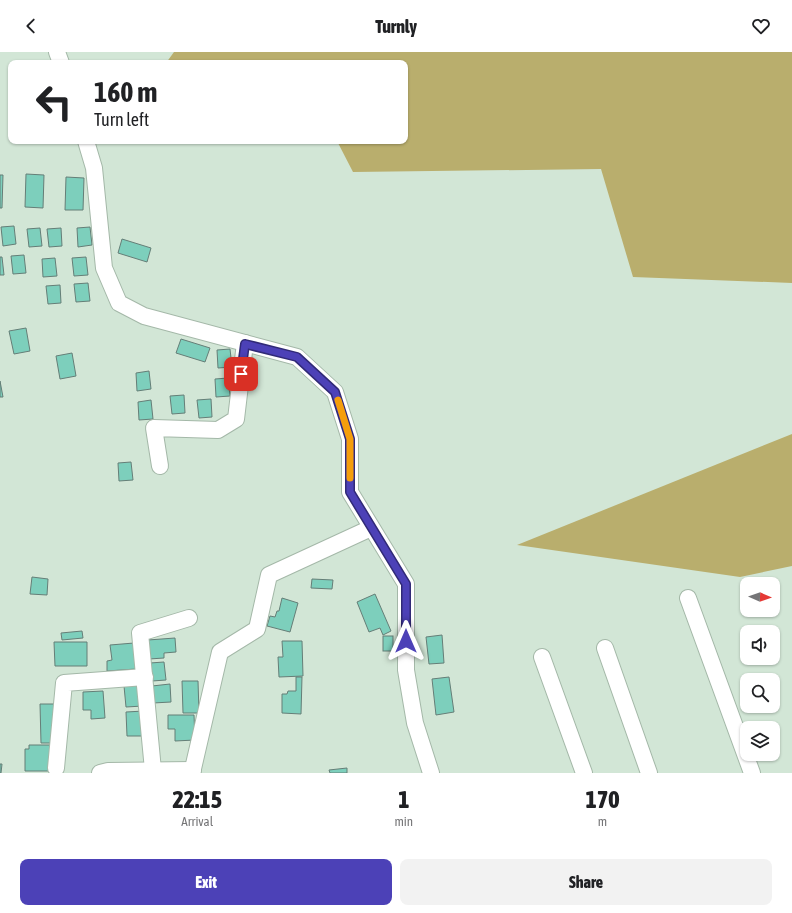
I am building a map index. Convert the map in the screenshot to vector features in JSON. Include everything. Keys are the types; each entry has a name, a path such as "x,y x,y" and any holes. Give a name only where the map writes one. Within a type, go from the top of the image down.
{"street":[{"path":"87,144 94,168 104,268 119,303 144,316 297,357 335,392 350,439 350,492 406,584 406,670 415,723 431,773"},
{"path":"160,466 154,428 218,430 236,419 245,344"},
{"path":"100,773 108,771 153,770 192,772 220,652 258,630 269,575 371,528"},
{"path":"688,598 752,773"},
{"path":"153,770 140,633 189,618"},
{"path":"605,648 649,773"},
{"path":"542,657 584,773"},
{"path":"56,768 64,682 145,677"}],"shaded area":[{"path":"174,52 792,52 792,283 633,277 601,169 353,172 339,144 408,144 408,60 168,60"},
{"path":"792,434 792,566 740,577 517,545"}],"building":[{"path":"26,174 44,175 43,208 25,207"},
{"path":"0,175 3,175 2,208 0,208"},
{"path":"66,177 84,178 83,210 65,210"},
{"path":"14,226 16,244 3,246 1,227"},
{"path":"90,227 92,245 78,247 77,228"},
{"path":"40,228 42,246 29,247 27,229"},
{"path":"61,228 62,246 49,247 47,229"},
{"path":"122,239 151,248 147,262 118,253"},
{"path":"24,255 26,273 13,274 11,256"},
{"path":"0,257 2,257 4,275 0,275"},
{"path":"86,257 88,275 74,276 72,258"},
{"path":"55,258 57,276 43,277 42,259"},
{"path":"88,283 90,301 76,302 74,284"},
{"path":"60,285 61,303 48,304 46,286"},
{"path":"26,328 30,351 14,354 9,331"},
{"path":"181,339 210,348 205,362 176,353"},
{"path":"230,349 232,367 218,368 217,350"},
{"path":"72,353 76,376 60,379 56,356"},
{"path":"149,371 151,389 137,391 136,373"},
{"path":"228,378 230,396 216,397 215,379"},
{"path":"0,381 3,397 0,397"},
{"path":"184,395 185,413 172,414 170,396"},
{"path":"211,399 212,417 199,418 197,400"},
{"path":"151,400 153,419 139,420 138,402"},
{"path":"131,462 133,480 119,481 118,463"},
{"path":"32,577 48,579 47,595 30,594"},
{"path":"312,579 333,580 332,589 311,588"},
{"path":"375,594 391,631 383,635 380,628 369,632 357,602"},
{"path":"282,598 298,603 290,632 267,626 270,616 275,617 277,611 279,611"},
{"path":"82,631 83,638 62,640 61,633"},
{"path":"442,635 444,663 429,664 426,637"},
{"path":"383,636 393,636 393,651 383,651"},
{"path":"175,638 176,652 164,653 164,658 149,659 148,640"},
{"path":"282,641 302,641 303,676 279,677 278,657 283,657"},
{"path":"54,642 87,642 87,666 55,666"},
{"path":"134,643 136,669 107,671 107,661 112,660 110,645"},
{"path":"164,662 166,680 152,681 150,663"},
{"path":"296,677 302,677 301,714 282,713 282,694 287,694 288,691 296,691"},
{"path":"449,677 454,712 436,715 432,679"},
{"path":"182,681 198,681 199,713 183,713"},
{"path":"170,684 171,702 153,703 152,686"},
{"path":"141,685 143,706 126,707 124,686"},
{"path":"103,691 105,718 91,719 91,710 83,710 83,692"},
{"path":"40,704 54,704 55,743 41,743"},
{"path":"144,711 145,736 127,736 126,712"},
{"path":"168,715 194,715 195,740 175,741 175,729 168,729"},
{"path":"29,745 55,745 51,771 25,771 25,749 29,749"},
{"path":"0,764 2,764 1,773 0,773"},
{"path":"347,768 347,773 330,773 329,770"}],"slow traffic":[{"path":"338,400 350,439 350,478"}],"route":[{"path":"241,374 245,344 297,357 335,392 350,439 350,492 406,584 406,641"}]}
